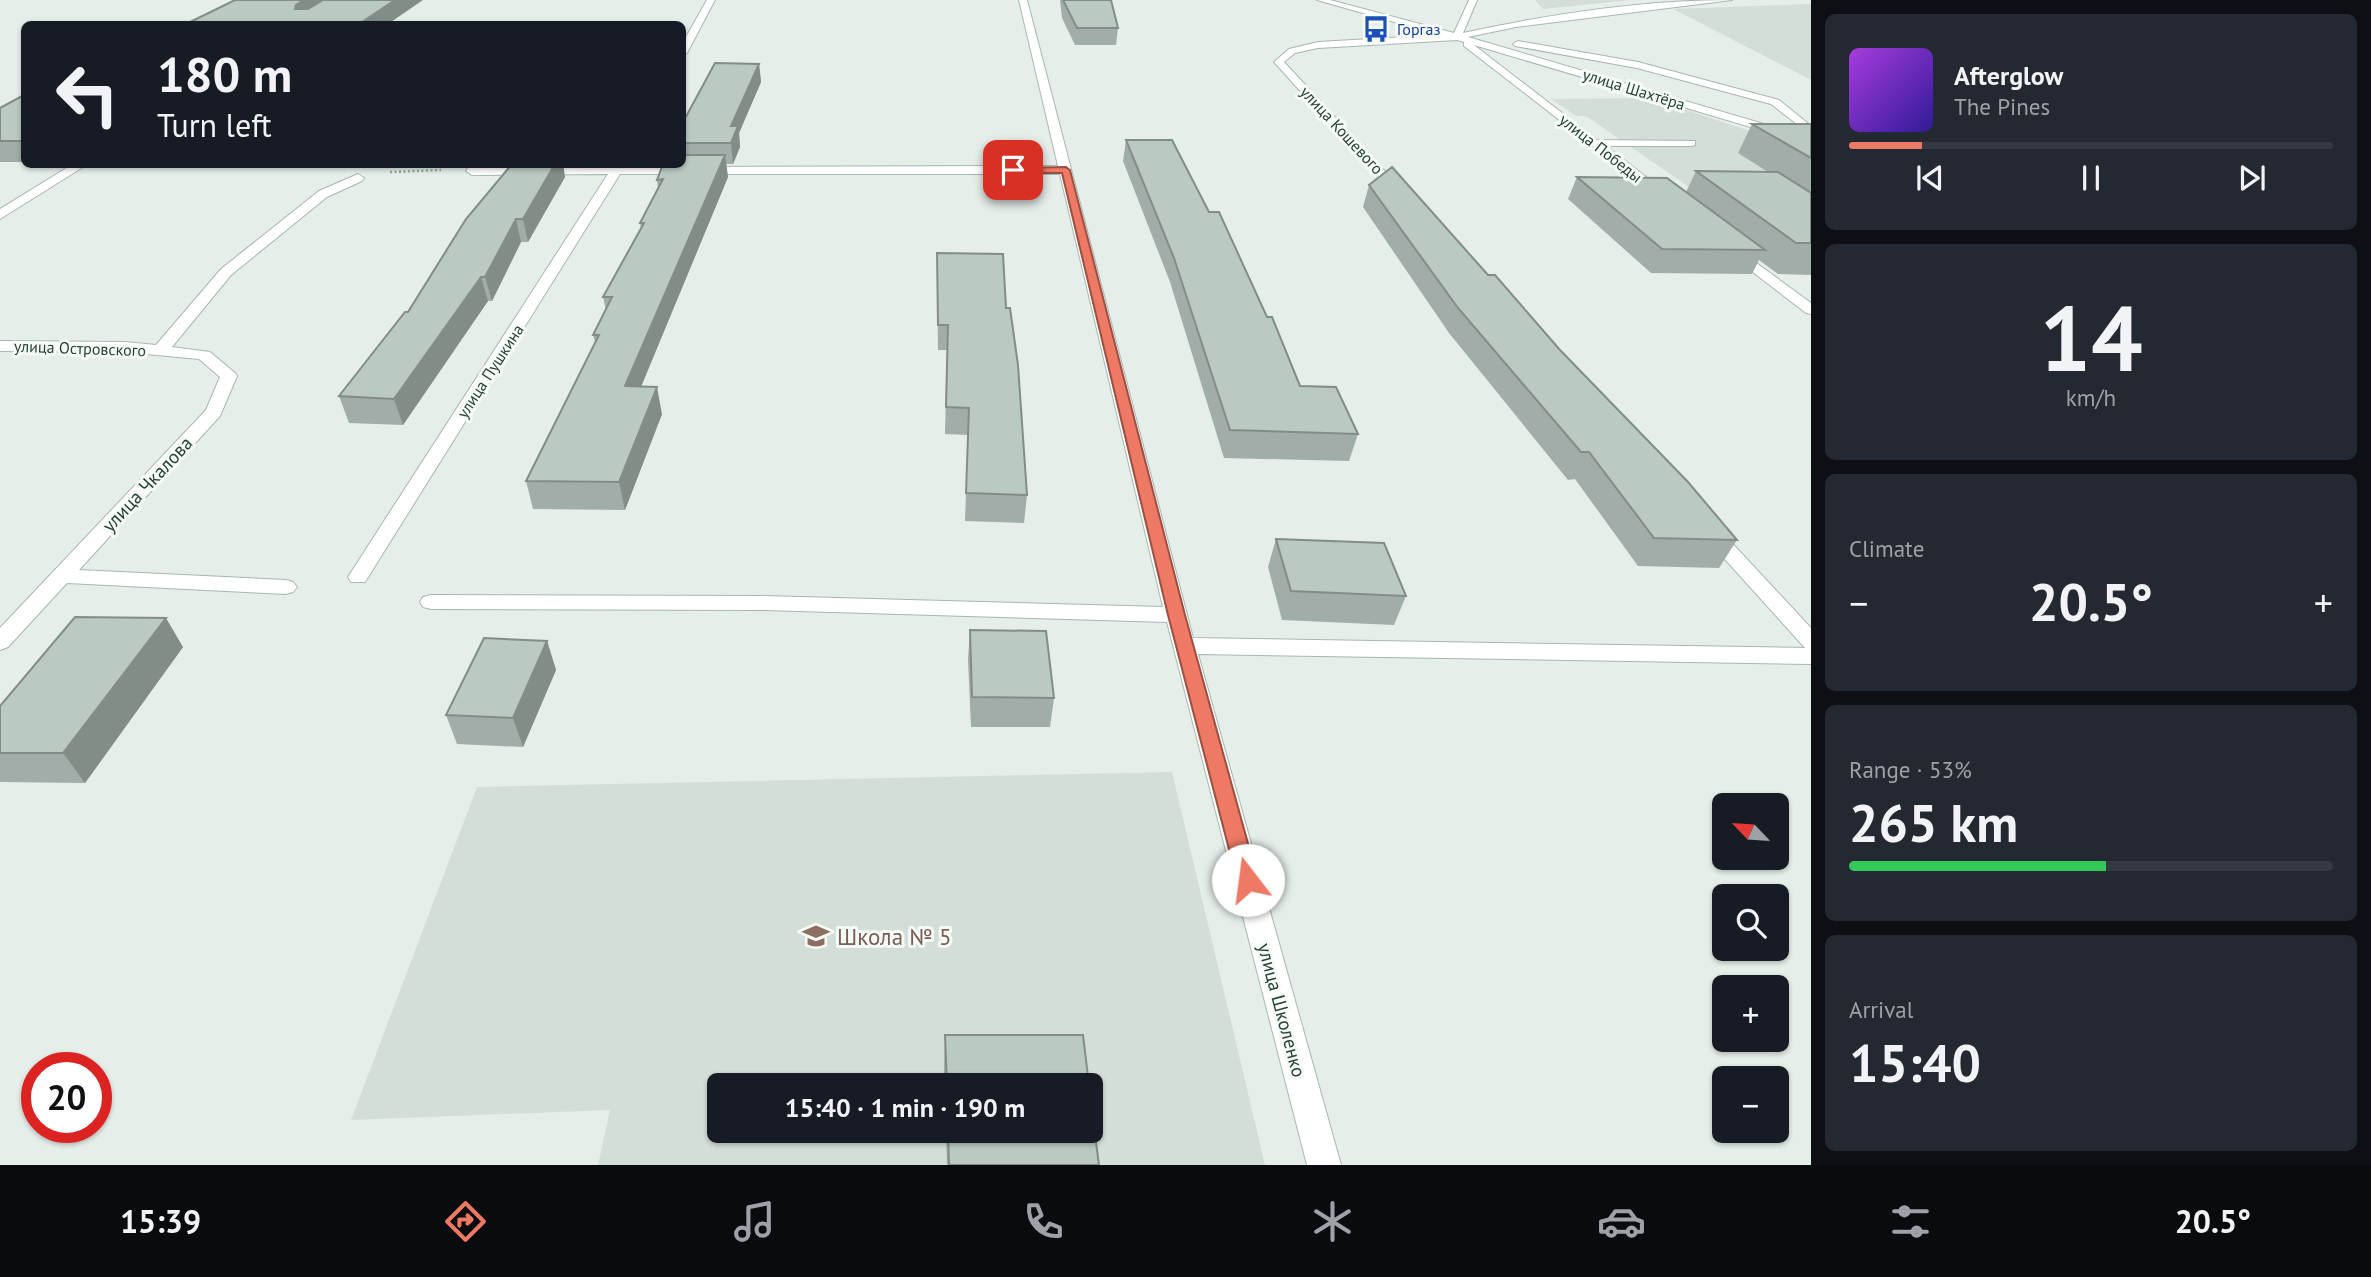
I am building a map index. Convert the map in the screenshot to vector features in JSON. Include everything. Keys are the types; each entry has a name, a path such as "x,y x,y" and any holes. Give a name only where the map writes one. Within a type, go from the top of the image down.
{"street":[{"path":"686,46 711,0"},
{"name":"улица Школенко","path":"1023,0 1185,646 1324,1165"},
{"path":"1321,0 1457,37 1548,48 1638,65 1713,85 1775,102 1811,132"},
{"path":"1457,37 1473,0"},
{"path":"1457,37 1543,20 1728,0"},
{"name":"улица Шахтёра","path":"1457,37 1811,142"},
{"name":"улица Победы","path":"1457,37 1670,202"},
{"name":"улица Кошевого","path":"1410,204 1279,62 1292,51 1318,45 1457,37"},
{"path":"1594,143 1691,143"},
{"path":"0,215 76,168"},
{"path":"472,171 619,168 1066,170"},
{"name":"улица Пушкина","path":"358,577 619,168"},
{"path":"160,351 226,272 323,194 358,178"},
{"path":"1724,243 1811,310"},
{"name":"улица Островского","path":"0,346 124,347 160,351"},
{"name":"улица Чкалова","path":"0,642 214,412 229,376 204,355 160,351"},
{"path":"1699,520 1811,642"},
{"path":"61,576 286,587"},
{"path":"431,602 764,603 1177,615"},
{"path":"1185,646 1811,656"}],"path":[{"path":"358,178 399,170 472,171"}],"shaded area":[{"path":"1535,0 1631,0 1543,9"},
{"path":"1811,4 1811,80 1673,9"},
{"path":"1650,98 1811,151 1731,216 1586,116 1576,116 1551,99"},
{"name":"Школа № 5","path":"1172,772 1265,1165 598,1165 610,1110 351,1120 477,787"}],"building":[{"path":"235,0 304,0 296,5 295,9 308,9 323,0 395,0 364,21 192,21"},
{"path":"1063,0 1111,0 1118,28 1077,28"},
{"path":"715,63 759,64 731,126 738,126 731,143 686,143 686,117"},
{"path":"21,97 21,141 0,141 0,108"},
{"path":"1752,124 1811,124 1811,158"},
{"path":"1126,140 1172,140 1209,212 1219,212 1267,317 1272,317 1300,386 1336,387 1358,434 1230,430 1174,258"},
{"path":"686,155 725,155 625,386 657,387 619,482 526,481 599,335 593,335 612,297 603,297 644,223 640,223 663,179 657,180 662,168 686,168"},
{"path":"1392,167 1488,275 1495,275 1560,350 1688,482 1737,540 1654,538 1589,452 1581,452 1458,308 1369,185"},
{"path":"509,168 553,168 523,219 516,219 485,277 481,277 394,399 339,396 405,312 408,312 466,219"},
{"path":"1696,171 1778,172 1811,193 1811,243 1796,243"},
{"path":"1577,177 1667,178 1765,250 1662,249"},
{"path":"937,253 1003,254 1006,308 1010,308 1018,365 1027,495 966,493 969,408 946,407 948,325 938,325"},
{"path":"1276,539 1384,543 1406,596 1291,591"},
{"path":"75,617 166,618 63,753 0,753 0,706"},
{"path":"970,630 1046,631 1054,698 972,697"},
{"path":"484,638 547,641 513,718 446,715"},
{"path":"945,1035 1083,1035 1088,1073 947,1073"},
{"path":"948,1143 1096,1143 1099,1165 949,1165"}],"place":[{"name":"Горгаз","path":"1376,29"},
{"name":"Школа № 5","path":"816,936"}],"route":[{"path":"1013,170 1066,170 1177,615 1248,880"}]}
